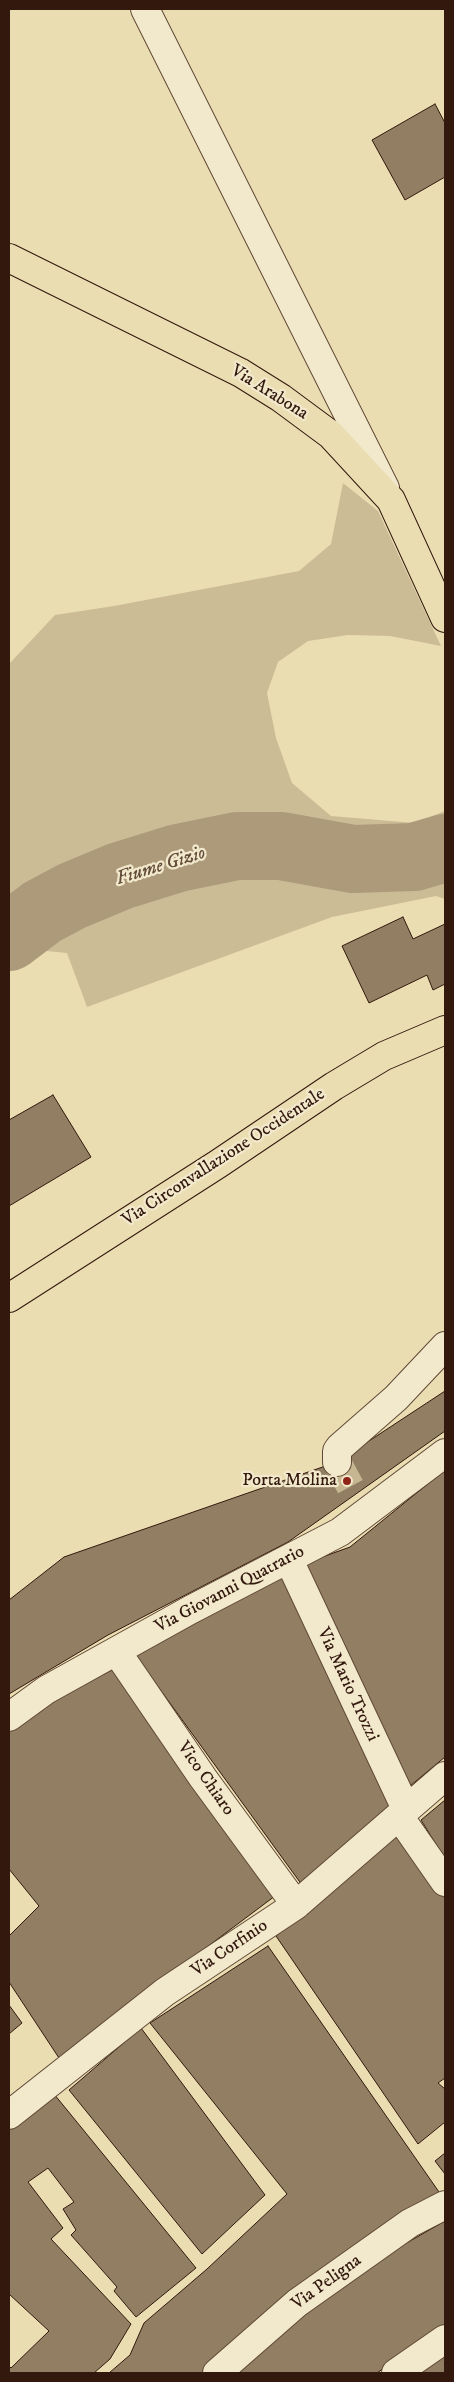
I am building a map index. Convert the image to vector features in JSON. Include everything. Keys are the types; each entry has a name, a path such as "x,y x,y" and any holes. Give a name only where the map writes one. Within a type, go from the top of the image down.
{"main road":[{"name":"Via Arabona","path":"10,260 241,373 281,398 331,435 391,500 445,618"},
{"name":"Via Circonvallazione Occidentale","path":"9,1298 218,1164 334,1086 384,1056 445,1030"}],"street":[{"path":"145,9 391,500"},
{"path":"337,1462 337,1451 340,1447 396,1398 435,1370 445,1346"},
{"name":"Via Giovanni Quatrario","path":"9,1717 46,1690 190,1610 340,1532 361,1504 445,1453"},
{"name":"Via Mario Trozzi","path":"289,1560 403,1813 445,1882"},
{"name":"Vico Chiaro","path":"117,1652 203,1778 296,1905"},
{"name":"Via Corfinio","path":"9,2115 165,1992 296,1905 445,1776"},
{"name":"Via Peligna","path":"216,2373 297,2303 410,2223 445,2205"},
{"path":"396,2373 445,2339"}],"shaded area":[{"path":"343,483 378,511 441,646 390,636 348,635 308,641 278,662 267,693 276,738 292,783 331,816 415,823 445,811 445,899 436,896 332,917 87,1007 67,953 26,949 9,957 9,664 55,615 114,606 299,571 331,544"}],"building":[{"path":"435,104 445,123 445,177 405,200 372,140"},
{"path":"403,917 413,939 445,924 445,984 433,990 427,975 369,1003 342,946"},
{"path":"53,1095 91,1157 9,1206 9,1120"},
{"path":"445,1391 445,1431 288,1542 108,1635 9,1694 9,1600 64,1557 337,1462"},
{"path":"445,1470 445,1757 410,1786 303,1564 350,1547"},
{"path":"284,1576 392,1806 302,1885 135,1655"},
{"path":"114,1669 275,1896 59,2058 9,1982 9,1936 39,1906 9,1869 9,1731 56,1698"},
{"path":"445,1800 445,1859 421,1820"},
{"path":"398,1831 445,1897 445,2078 438,2083 445,2089 445,2122 418,2144 276,1936"},
{"path":"268,1946 439,2192 296,2288 203,2373 109,2373 130,2355 144,2323 207,2269 287,2194 150,2023"},
{"path":"9,2005 22,2023 9,2034"},
{"path":"141,2028 265,2195 202,2254 69,2090"},
{"path":"54,2094 196,2268 136,2317 114,2291 117,2287 71,2235 76,2230 63,2209 74,2202 48,2168 28,2182 63,2228 51,2239 131,2324 110,2359 94,2373 9,2373 9,2366 11,2368 49,2331 9,2294 9,2130"},
{"path":"445,2153 445,2174 435,2161"},
{"path":"445,2221 445,2324 377,2373 236,2373 307,2309 396,2249"},
{"path":"445,2348 445,2373 411,2373"}],"waterway":[{"name":"Fiume Gizio","path":"9,937 42,912 72,896 120,876 178,858 237,846 281,846 353,859 414,857 445,848"}],"tunnel":[{"path":"337,1462 355,1495"}],"place":[{"name":"Porta Molina","path":"347,1481"}]}
